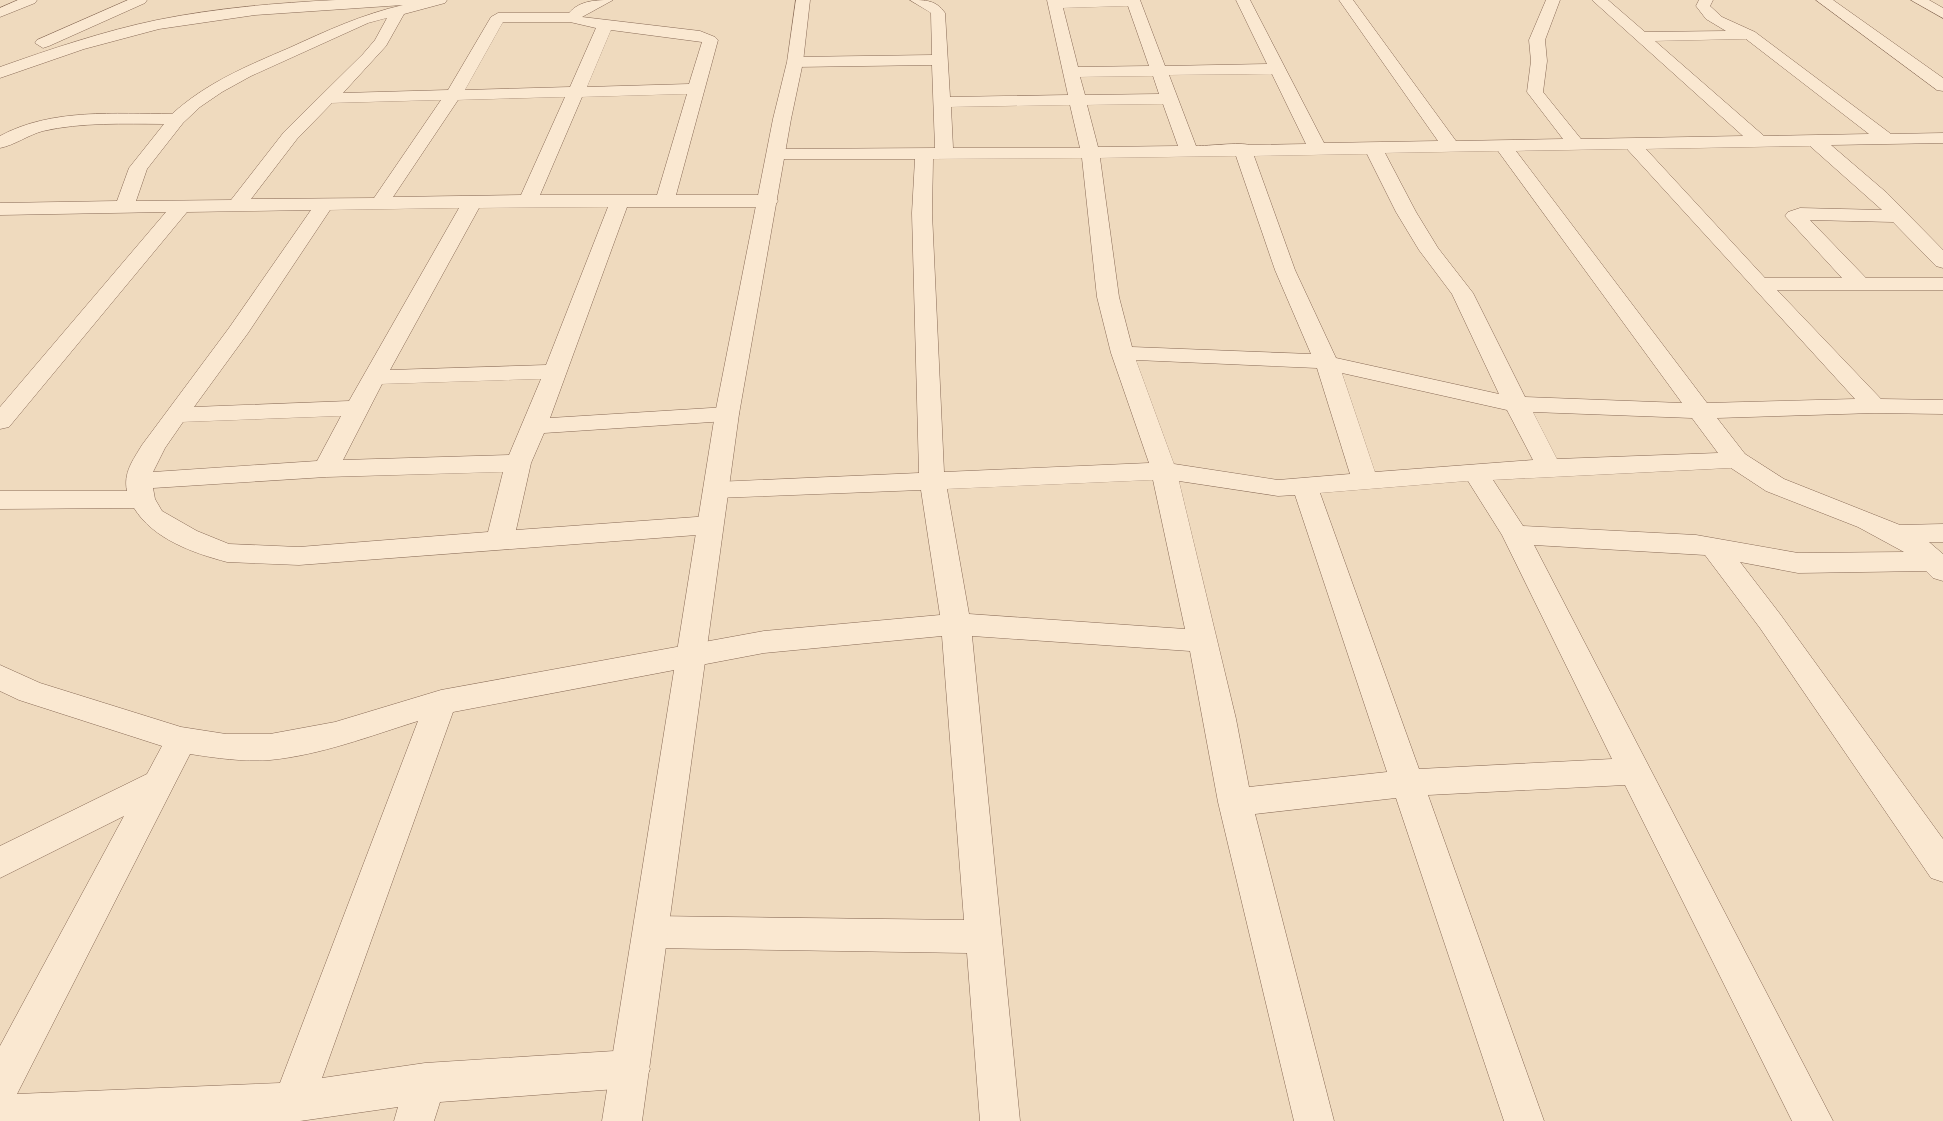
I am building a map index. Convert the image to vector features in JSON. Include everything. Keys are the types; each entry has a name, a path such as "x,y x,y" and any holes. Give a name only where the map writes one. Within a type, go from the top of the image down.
{"street":[{"path":"2,12 30,0"},
{"path":"0,61 140,0"},
{"path":"0,73 136,30 217,0"},
{"path":"365,0 380,2"},
{"path":"136,30 179,20 240,12 416,0"},
{"path":"125,205 138,168 177,119 208,93 245,73 363,20 440,0"},
{"path":"574,18 579,11 606,0"},
{"path":"622,1121 710,525 752,275 768,201 782,119 796,62 803,0"},
{"path":"917,0 934,7 938,13 939,60 943,102 922,213 932,482 956,624 1000,1121"},
{"path":"1188,149 1157,71 1133,0 1055,2 1090,153 1108,297 1122,353 1164,471 1220,719 1235,802 1314,1121"},
{"path":"1243,0 1317,147"},
{"path":"1346,0 1450,147"},
{"path":"1553,0 1537,40 1538,61 1534,92 1576,144"},
{"path":"1599,0 1758,140"},
{"path":"1706,0 1703,6 1709,14 1724,24 1750,34 1887,139"},
{"path":"1823,0 1943,86"},
{"path":"1918,0 1943,14"},
{"path":"379,204 454,94 498,9 574,18 581,22 605,26 708,38 710,43 665,202"},
{"path":"236,205 299,126 378,47 392,27 398,10"},
{"path":"528,201 605,26"},
{"path":"1640,37 1750,34"},
{"path":"0,67 16,55"},
{"path":"796,62 939,60"},
{"path":"1072,72 1277,69"},
{"path":"327,98 697,89"},
{"path":"943,102 1169,99"},
{"path":"0,143 12,134 53,122 177,119"},
{"path":"777,154 1090,153 1188,149 1450,147 1758,140 1940,140"},
{"path":"1814,140 1899,216 1943,262"},
{"path":"1630,143 1874,406"},
{"path":"1503,146 1736,460 1755,474 1781,488 1898,534 1919,547 1939,566"},
{"path":"1373,147 1424,243 1462,293 1549,467"},
{"path":"1242,148 1285,270 1327,363 1365,481"},
{"path":"0,209 125,205 768,201"},
{"path":"326,469 357,408 472,202"},
{"path":"500,540 518,463 535,426 619,202"},
{"path":"0,422 183,205"},
{"path":"324,205 238,333 154,445 142,465 140,490 153,517 187,538 227,553 299,556 710,525"},
{"path":"1861,285 1795,216 1800,214 1899,216"},
{"path":"1759,284 1943,284"},
{"path":"1122,353 1327,363 1516,404 1698,411 1874,406 1943,407"},
{"path":"375,378 554,372"},
{"path":"176,415 357,408"},
{"path":"535,426 728,414"},
{"path":"716,490 1164,471 1261,486 1305,486 1549,467 1736,460"},
{"path":"0,500 140,490 326,469 518,463"},
{"path":"1476,473 1515,535 1813,1121"},
{"path":"1305,486 1524,1121"},
{"path":"1898,534 1943,533"},
{"path":"1515,535 1662,541 1714,547 1798,564 1939,566"},
{"path":"1714,547 1770,621 1943,867"},
{"path":"0,677 30,692 181,740 226,747 270,748 335,735 441,702 764,642 956,624 1203,641"},
{"path":"293,1102 441,702"},
{"path":"0,1086 181,740"},
{"path":"1235,802 1406,783 1634,771"},
{"path":"0,863 157,784"},
{"path":"651,932 984,937"},
{"path":"0,1115 94,1116 293,1102 425,1083 630,1069"},
{"path":"414,1121 425,1083"}]}
